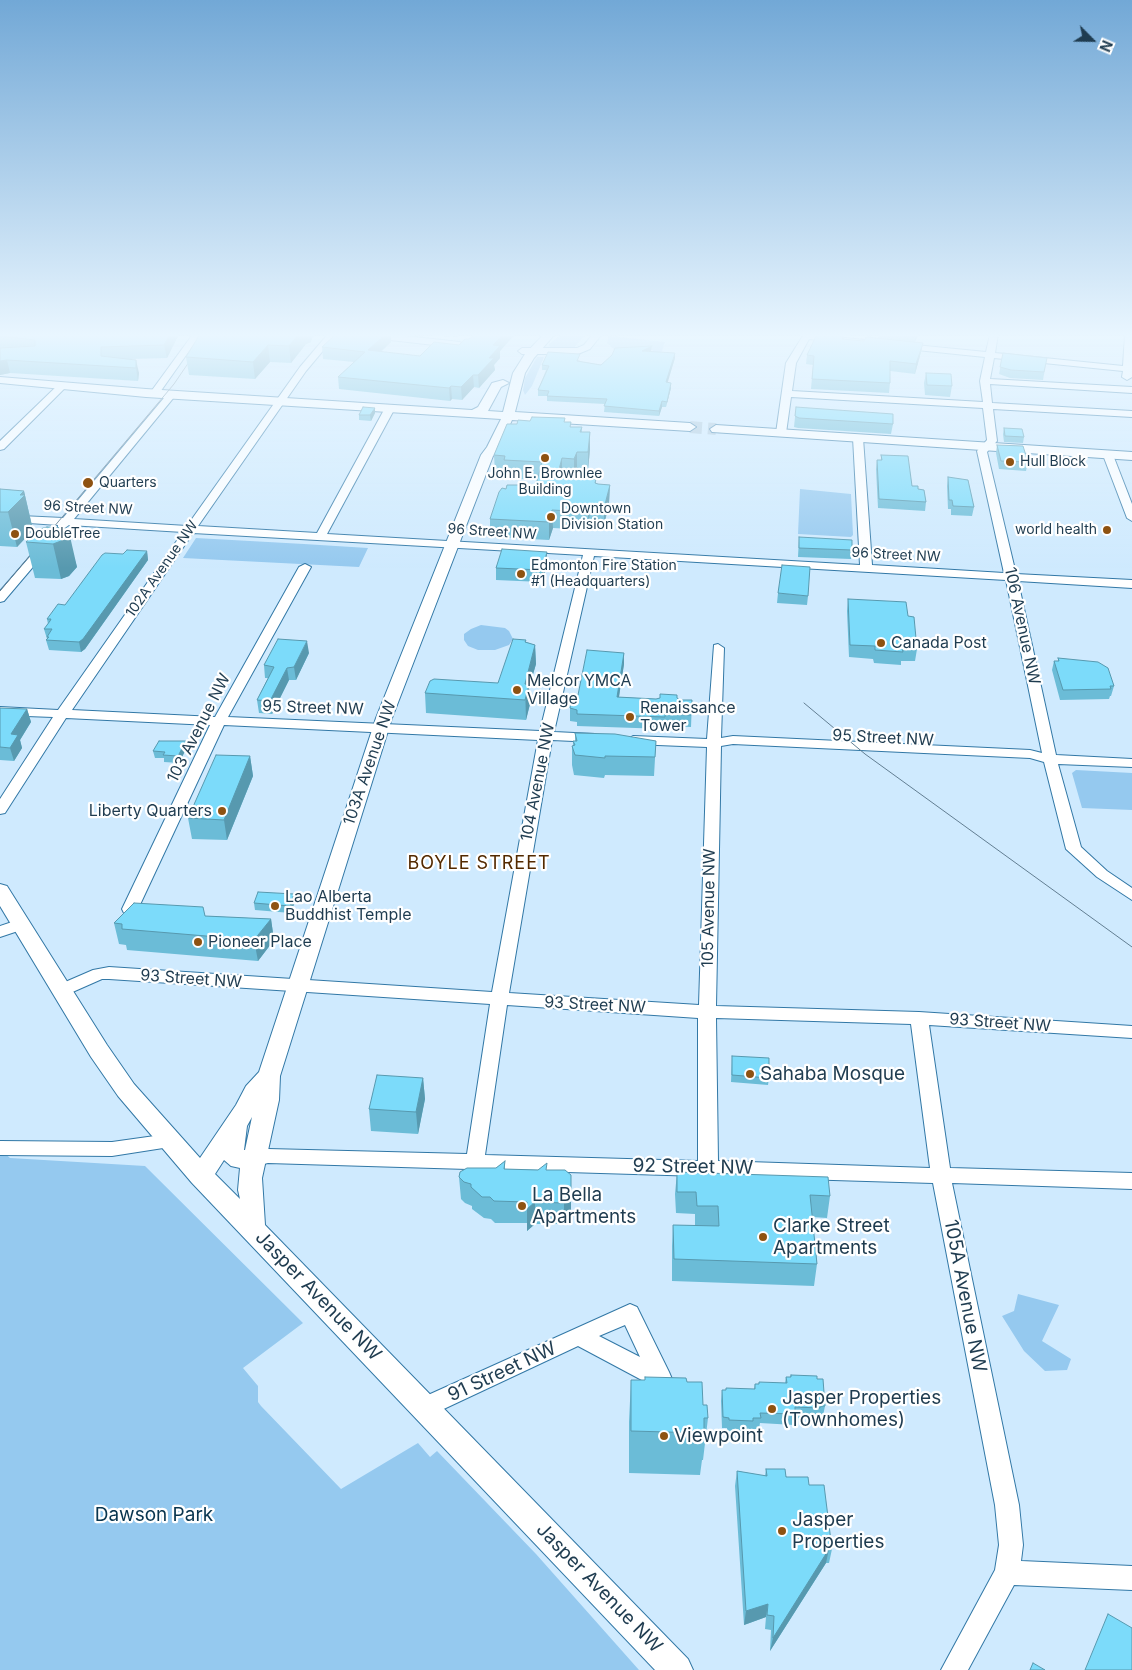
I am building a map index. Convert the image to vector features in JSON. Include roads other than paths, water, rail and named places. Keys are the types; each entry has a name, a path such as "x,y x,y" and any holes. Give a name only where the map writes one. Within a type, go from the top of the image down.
{"main road":[{"path":"444,412 690,427"},
{"path":"473,414 477,412"},
{"name":"103A Avenue NW","path":"503,412 503,416"},
{"name":"103A Avenue NW","path":"253,1230 254,1201 250,1190 250,1178 268,1100 269,1076 380,729 487,455 493,450 505,412"},
{"path":"716,429 1132,456"},
{"name":"Jasper Avenue NW","path":"0,890 126,1090 169,1141 677,1670"},
{"name":"103A Avenue NW","path":"201,1176 236,1124 254,1092 269,1076"},
{"path":"236,1124 232,1153 240,1159 255,1159"}],"street":[{"path":"0,447 36,412"},
{"path":"0,598 157,412"},
{"name":"102A Avenue NW","path":"0,810 60,714 272,412"},
{"path":"320,537 388,412"},
{"path":"781,433 784,412"},
{"name":"106 Avenue NW","path":"988,412 992,441 982,451 1050,759 1074,849 1102,874 1132,895"},
{"path":"1095,412 1132,414"},
{"path":"858,438 866,569"},
{"path":"1108,455 1132,518"},
{"name":"96 Street NW","path":"0,518 1132,584"},
{"name":"104 Avenue NW","path":"475,1162 499,1000 546,736 589,553"},
{"name":"103 Avenue NW","path":"130,909 220,722 305,567"},
{"name":"105 Avenue NW","path":"708,1168 708,938 718,648"},
{"name":"95 Street NW","path":"0,711 714,743 732,748 892,756 1033,762 1050,759 1132,763"},
{"path":"0,932 21,924"},
{"name":"93 Street NW","path":"62,990 99,974 110,973 499,1000 707,1012 919,1018 1132,1032"},
{"name":"105A Avenue NW","path":"919,1018 941,1175 1007,1505 1011,1545 1007,1573"},
{"path":"0,1148 112,1149 169,1141"},
{"name":"92 Street NW","path":"255,1159 268,1156 1132,1181"},
{"name":"91 Street NW","path":"425,1408 578,1336"},
{"path":"954,1670 1007,1573 1132,1578"}],"tunnel":[{"path":"690,427 716,429"}],"tram line":[{"path":"0,591 151,412"},
{"path":"804,703 865,754 1132,947"}],"place":[{"name":"John E. Brownlee Building","path":"545,458"},
{"name":"Hull Block","path":"1010,462"},
{"name":"Quarters","path":"88,483"},
{"name":"Downtown Division Station","path":"551,517"},
{"name":"world health","path":"1107,530"},
{"name":"DoubleTree","path":"15,534"},
{"name":"Edmonton Fire Station #1 (Headquarters)","path":"521,574"},
{"name":"Canada Post","path":"881,643"},
{"name":"Melcor YMCA Village","path":"517,690"},
{"name":"Renaissance Tower","path":"630,717"},
{"name":"Liberty Quarters","path":"222,811"},
{"name":"Lao Alberta Buddhist Temple","path":"275,906"},
{"name":"Pioneer Place","path":"198,942"},
{"name":"Sahaba Mosque","path":"750,1074"},
{"name":"La Bella Apartments","path":"522,1206"},
{"name":"Clarke Street Apartments","path":"763,1237"},
{"name":"Jasper Properties (Townhomes)","path":"772,1409"},
{"name":"Viewpoint","path":"664,1436"},
{"name":"Jasper Properties","path":"782,1531"}],"district":[{"name":"BOYLE STREET","path":"479,864"}],"park label":[{"name":"Dawson Park","path":"154,1515"}]}
